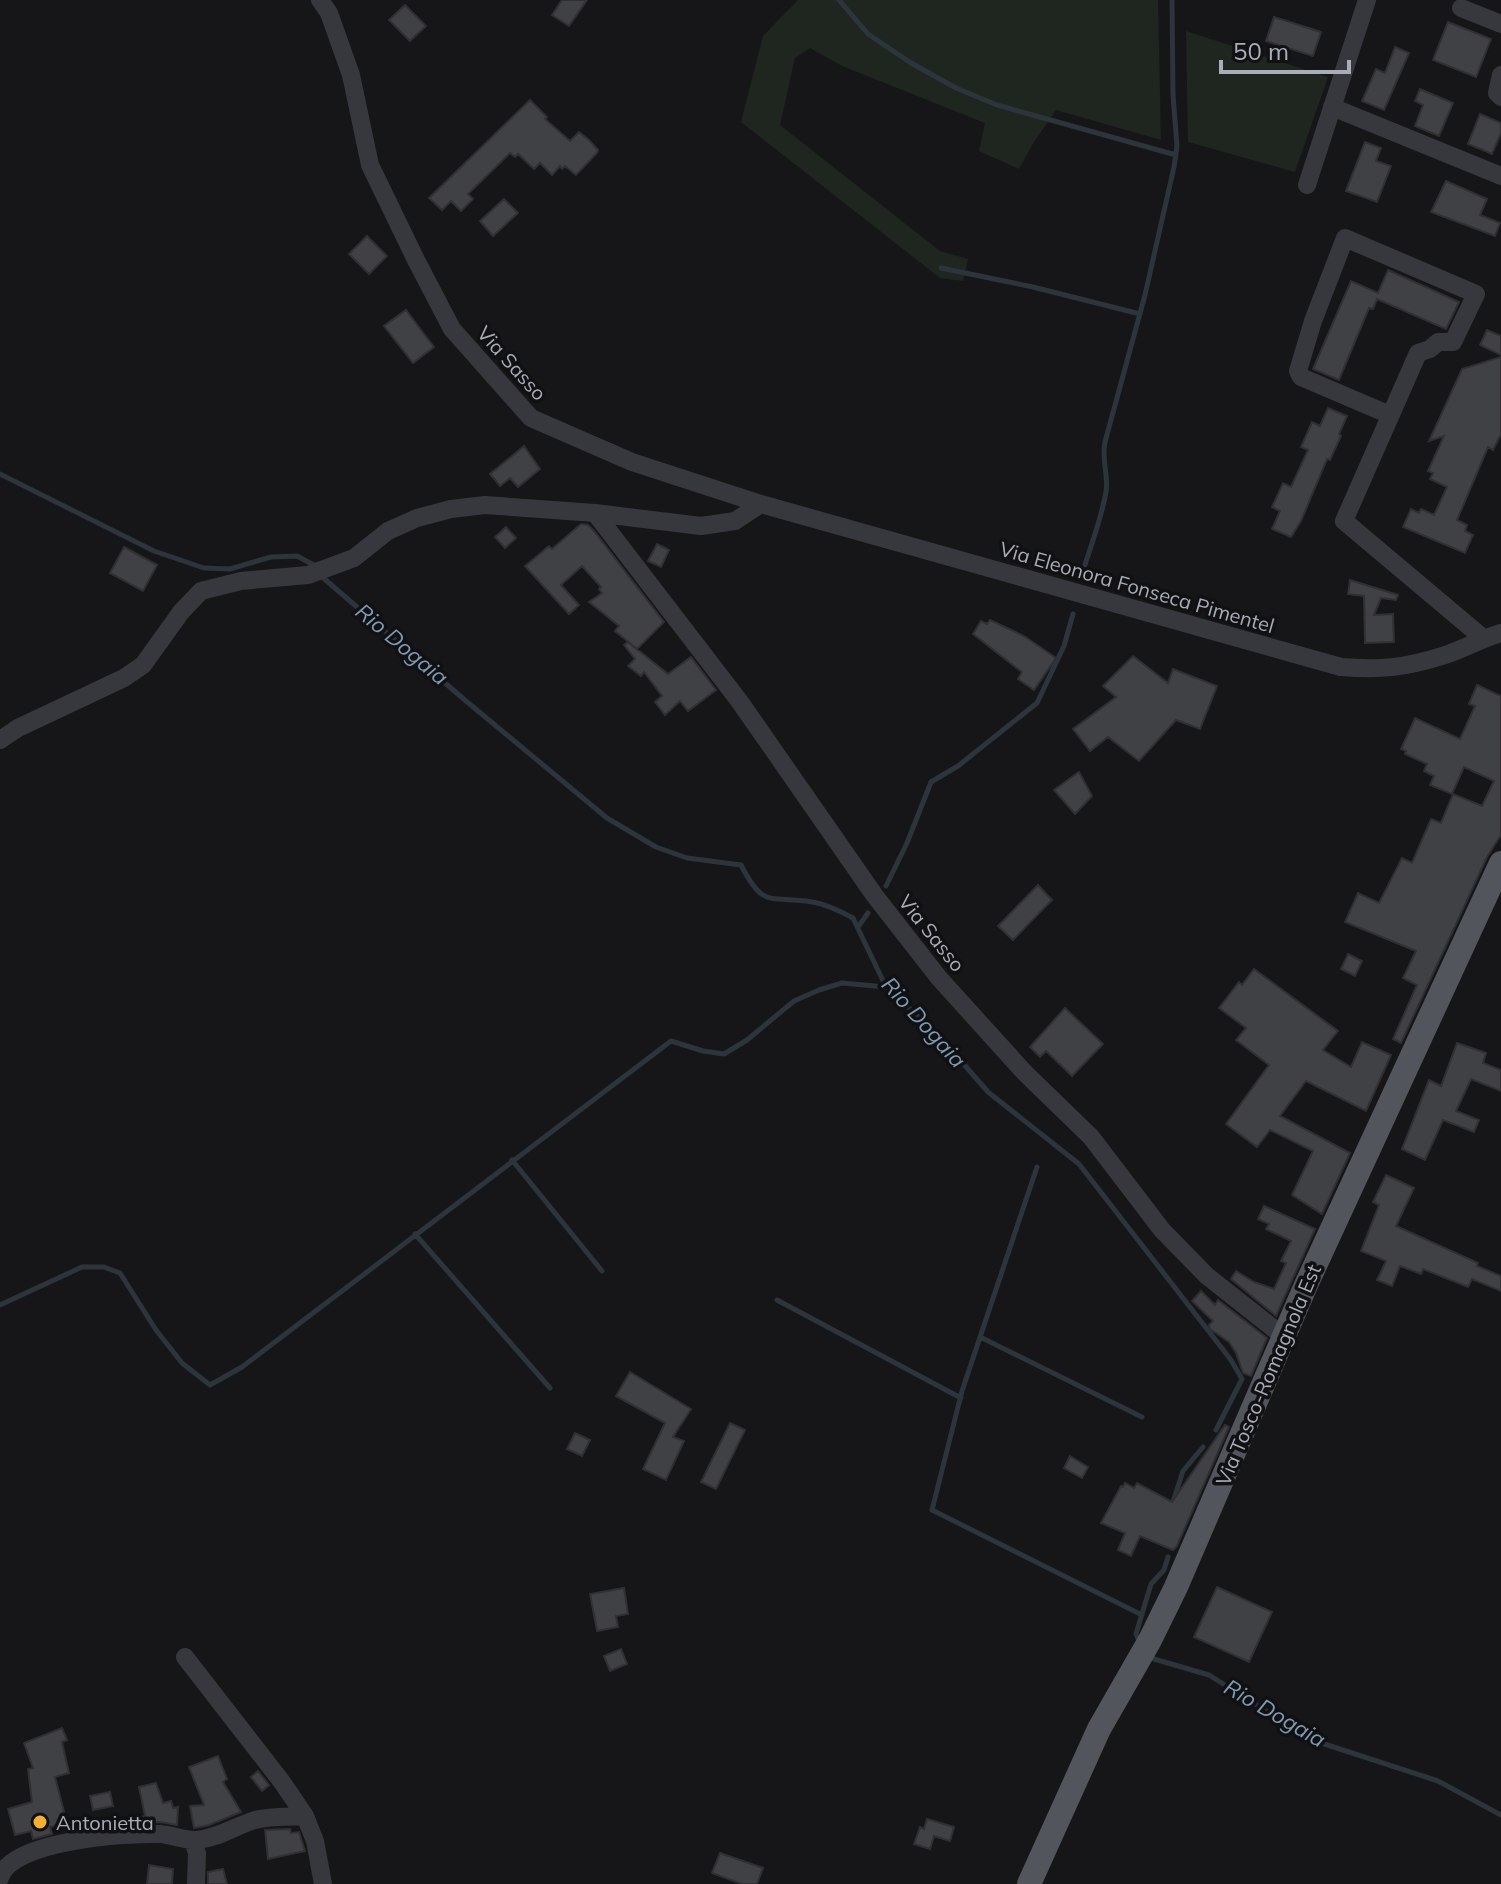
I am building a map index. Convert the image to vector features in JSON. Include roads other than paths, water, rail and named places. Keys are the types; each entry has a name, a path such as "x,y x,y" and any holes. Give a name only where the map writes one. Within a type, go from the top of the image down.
{"main road":[{"name":"Via Tosco-Romagnola Est","path":"1029,1884 1079,1768 1176,1587 1283,1336 1501,863"}],"street":[{"name":"Via Sasso","path":"320,0 329,13 351,75 370,165 452,329 484,367 531,418 632,462 761,504"},
{"path":"1307,185 1367,0"},
{"path":"1461,8 1501,24"},
{"path":"1501,75 1497,93 1501,97"},
{"path":"1332,107 1501,176"},
{"path":"1390,415 1301,377 1298,371 1313,321 1345,238 1476,294 1453,342 1438,342 1418,353 1344,521 1492,636"},
{"path":"0,740 18,728 124,678 143,665 181,612 201,591 241,581 308,575 354,558 388,531 417,518 451,509 485,505 595,513 701,526 735,521 761,504"},
{"name":"Via Eleonora Fonseca Pimentel","path":"761,504 1341,667 1379,670 1415,664 1492,636"},
{"name":"Via Sasso","path":"595,513 740,702 875,896 939,978 1025,1073 1091,1137 1162,1230 1207,1276 1283,1336"},
{"path":"185,1657 305,1816 315,1841 323,1884"},
{"path":"0,1878 1,1872 17,1858 73,1839 164,1834 193,1841 217,1837 256,1820 305,1816"},
{"path":"193,1841 197,1853 196,1884"}],"waterway":[{"path":"839,0 868,34 956,88 997,105 1176,155"},
{"path":"1081,578 1106,492 1105,442 1145,295 1174,167 1177,146 1172,0"},
{"path":"941,268 1140,314"},
{"name":"Rio Dogaia","path":"0,474 154,551 204,568 230,569 271,557 297,556 314,565"},
{"name":"Rio Dogaia","path":"321,576 607,818 656,847 687,858 741,865 756,889 769,898 817,903 853,918 886,987 941,1038 988,1092 1079,1164 1231,1360 1242,1379 1216,1430"},
{"path":"886,886 931,782 958,766 1037,703 1064,646 1073,614"},
{"path":"858,927 868,913"},
{"path":"0,1305 82,1267 104,1267 120,1273 156,1330 182,1363 210,1385 242,1367 671,1041 724,1054 747,1040 794,1001 819,990 842,983 886,987"},
{"path":"512,1160 602,1271"},
{"path":"1037,1167 962,1391 932,1510 1142,1615"},
{"path":"415,1234 550,1388"},
{"path":"777,1300 961,1398"},
{"path":"980,1337 1142,1417"},
{"name":"Rio Dogaia","path":"1172,1505 1183,1471 1203,1447"},
{"name":"Rio Dogaia","path":"1140,1643 1136,1634 1151,1584 1164,1570 1168,1557"},
{"name":"Rio Dogaia","path":"1149,1653 1154,1659 1209,1675 1312,1740 1438,1781 1501,1815"}],"place":[{"name":"Antonietta","path":"40,1822"}]}
